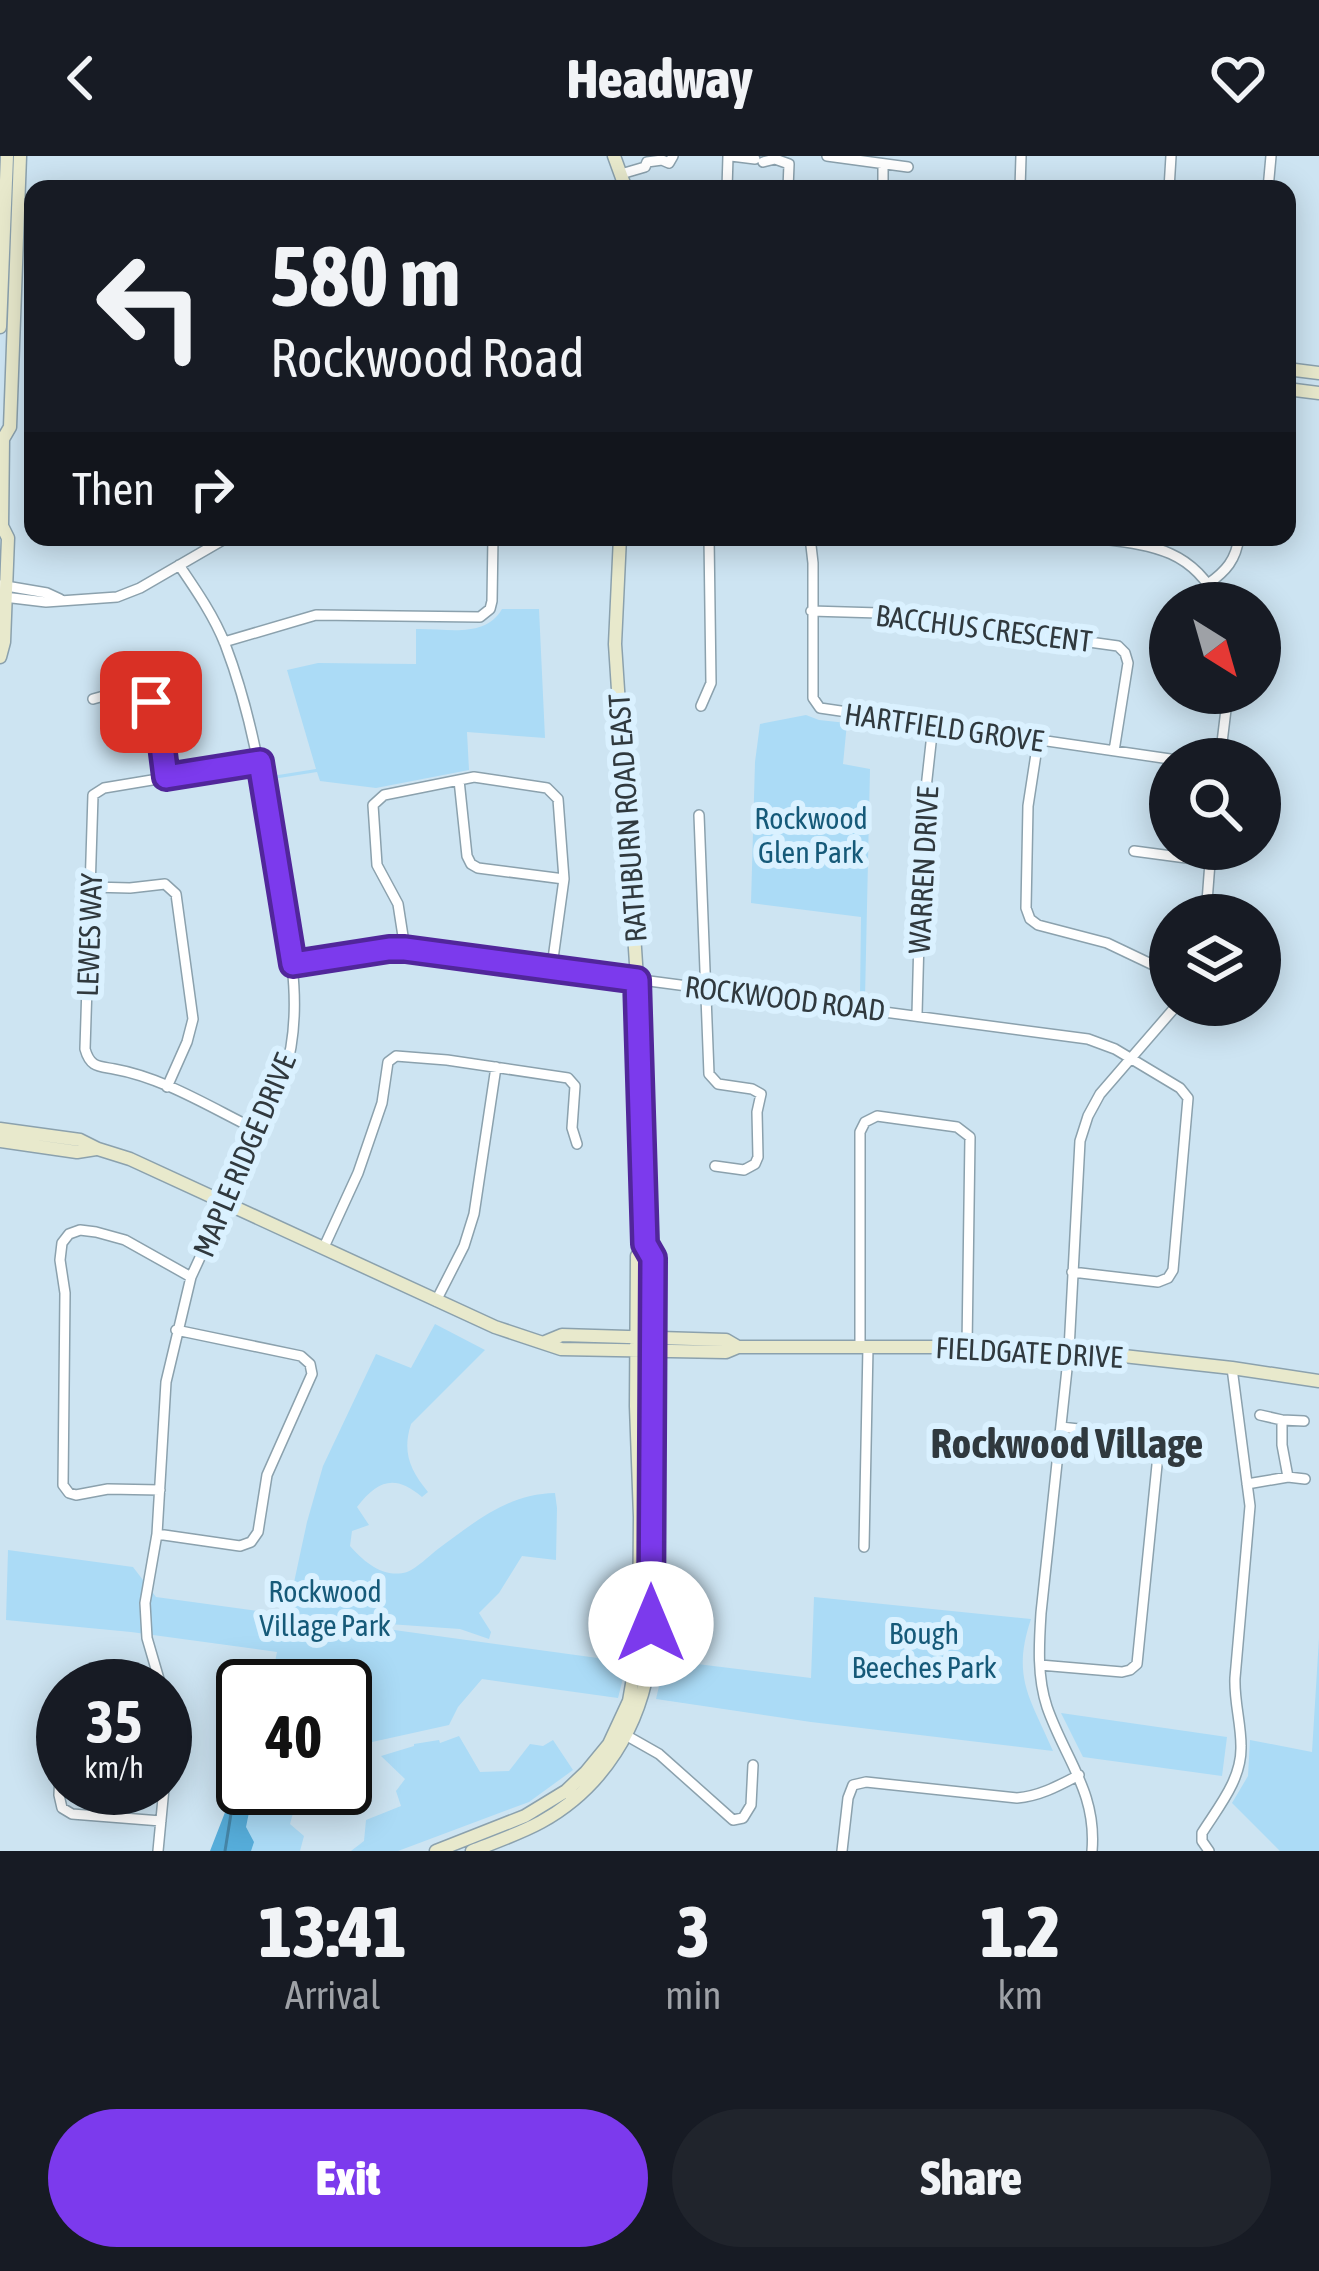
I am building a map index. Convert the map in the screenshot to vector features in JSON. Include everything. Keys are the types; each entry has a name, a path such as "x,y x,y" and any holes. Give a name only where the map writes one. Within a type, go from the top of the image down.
{"street":[{"path":"7,156 14,194"},
{"path":"0,327 2,210 14,194 20,156"},
{"path":"614,156 623,180"},
{"path":"729,156 789,164 788,180"},
{"path":"827,156 908,167"},
{"path":"621,174 645,166 659,168 669,160"},
{"path":"883,180 884,164"},
{"path":"0,657 8,538 1,528 2,436 10,427 24,242"},
{"path":"3,591 46,602 117,597 212,546"},
{"path":"224,642 316,615 480,617 493,601 493,546"},
{"name":"RATHBURN ROAD EAST","path":"472,1851 565,1807 601,1773 641,1701 650,1656 653,1258 645,1244 637,980 615,644 620,546"},
{"path":"701,706 711,683 709,546"},
{"name":"HARTFIELD GROVE","path":"811,546 813,698 818,706 1149,757"},
{"path":"1140,546 1170,551 1206,582"},
{"path":"1210,582 1229,567 1237,546"},
{"name":"MAPLE RIDGE DRIVE","path":"153,1659 145,1603 157,1534 166,1382 176,1330 191,1276 284,1076 296,1008 260,762 224,642 178,565"},
{"name":"BACCHUS CRESCENT","path":"812,611 879,613 1118,646 1128,663 1114,752"},
{"path":"93,699 118,692 144,697 153,704 166,777"},
{"name":"WARREN DRIVE","path":"917,1014 922,824 933,725"},
{"path":"1038,741 1028,806 1028,916 1036,924 1107,943 1149,963"},
{"name":"LEWES WAY","path":"259,1131 130,1072 94,1065 86,1055 91,802 95,793 260,762"},
{"path":"405,949 398,904 377,865 372,807 384,795 478,778 547,788 558,802 564,879 552,966"},
{"path":"459,780 466,856 471,864 564,879"},
{"path":"699,814 712,1080 761,1094 755,1164 744,1170 715,1166"},
{"path":"1134,851 1149,852"},
{"path":"91,887 161,884 172,887 176,894 193,1013 189,1037 167,1087"},
{"name":"ROCKWOOD ROAD","path":"293,964 405,949 917,1014 1105,1043 1183,1090 1188,1098 1172,1272 1154,1282 1072,1271"},
{"path":"1092,1851 1091,1812 1047,1707 1040,1665 1041,1613 1069,1350 1082,1132 1096,1101 1158,1026"},
{"path":"324,1247 378,1117 389,1060 400,1055 570,1079 575,1086 572,1128 577,1144"},
{"path":"436,1301 464,1246 474,1214 496,1067"},
{"path":"864,1547 860,1132 865,1121 877,1116 957,1127 970,1137 967,1347"},
{"name":"FIELDGATE DRIVE","path":"0,1129 80,1140 130,1159 495,1328 545,1342 562,1335 726,1352 738,1347 1069,1350 1319,1381"},
{"name":"FIELDGATE DRIVE","path":"0,1141 77,1152 98,1149"},
{"path":"160,1490 108,1489 76,1495 63,1485 62,1243 80,1230 96,1232 125,1240 191,1276"},
{"name":"RATHBURN ROAD EAST","path":"438,1850 555,1799 622,1733 639,1644 636,1344 638,1256 645,1244"},
{"path":"157,1534 240,1546 253,1540 267,1475 313,1372 306,1359 292,1353 176,1330"},
{"path":"1209,1851 1201,1835 1232,1787 1241,1753 1234,1690 1250,1519 1232,1368"},
{"path":"1260,1414 1304,1420"},
{"path":"1282,1420 1288,1478"},
{"path":"1040,1665 1124,1672 1138,1662 1158,1455 1155,1442 1146,1436 1061,1427"},
{"path":"1247,1484 1305,1479"},
{"path":"622,1733 659,1754 734,1820 746,1817 751,1808 753,1765"},
{"path":"842,1851 853,1785 866,1782 1017,1798 1046,1791 1078,1775"},
{"path":"85,1815 161,1821"},
{"path":"158,1851 162,1815"}],"green space":[{"path":"502,609 539,609 545,738 467,732 469,770 376,788 320,781 317,772 273,779 316,769 287,670 318,663 416,664 416,629 475,628 486,625"},
{"name":"Rockwood Glen Park","path":"806,715 847,723 843,764 870,769 865,998 860,997 861,917 751,903 760,724"},
{"name":"Rockwood Village Park","path":"435,1324 485,1350 411,1424 409,1460 428,1492 422,1497 395,1483 372,1491 357,1507 369,1525 352,1531 350,1546 383,1571 407,1572 492,1511 522,1498 555,1493 556,1560 522,1556 499,1593 479,1613 491,1632 489,1639 460,1629 358,1625 627,1662 618,1698 482,1679 449,1725 372,1742 372,1659 276,1659 277,1652 6,1620 8,1550 133,1567 156,1597 287,1615 323,1466 376,1354 411,1368"},
{"name":"Bough Beeches Park","path":"814,1597 1031,1619 1023,1673 1053,1751 656,1699 665,1660 811,1678"},
{"path":"1319,1638 1319,1851 1280,1851 1232,1803 1248,1776 1250,1740 1312,1752"},
{"path":"1061,1713 1227,1737 1222,1776 1083,1757"},
{"path":"459,1736 480,1772 509,1771 530,1744 543,1746 553,1740 573,1770 529,1802 398,1851 351,1851 364,1841 366,1820 401,1806 396,1791 405,1779 381,1756"},
{"path":"235,1815 292,1815 290,1824 304,1836 300,1851 223,1851"}],"shaded area":[{"path":"224,1815 248,1815 246,1827 254,1842 251,1851 210,1851"}],"waterway":[{"path":"225,1851 231,1815"}],"district":[{"name":"Rockwood Village","path":"1067,1443"}],"route":[{"path":"151,702 158,714 166,777 260,762 293,964 405,949 637,980 645,1244 653,1258 651,1624"}]}
